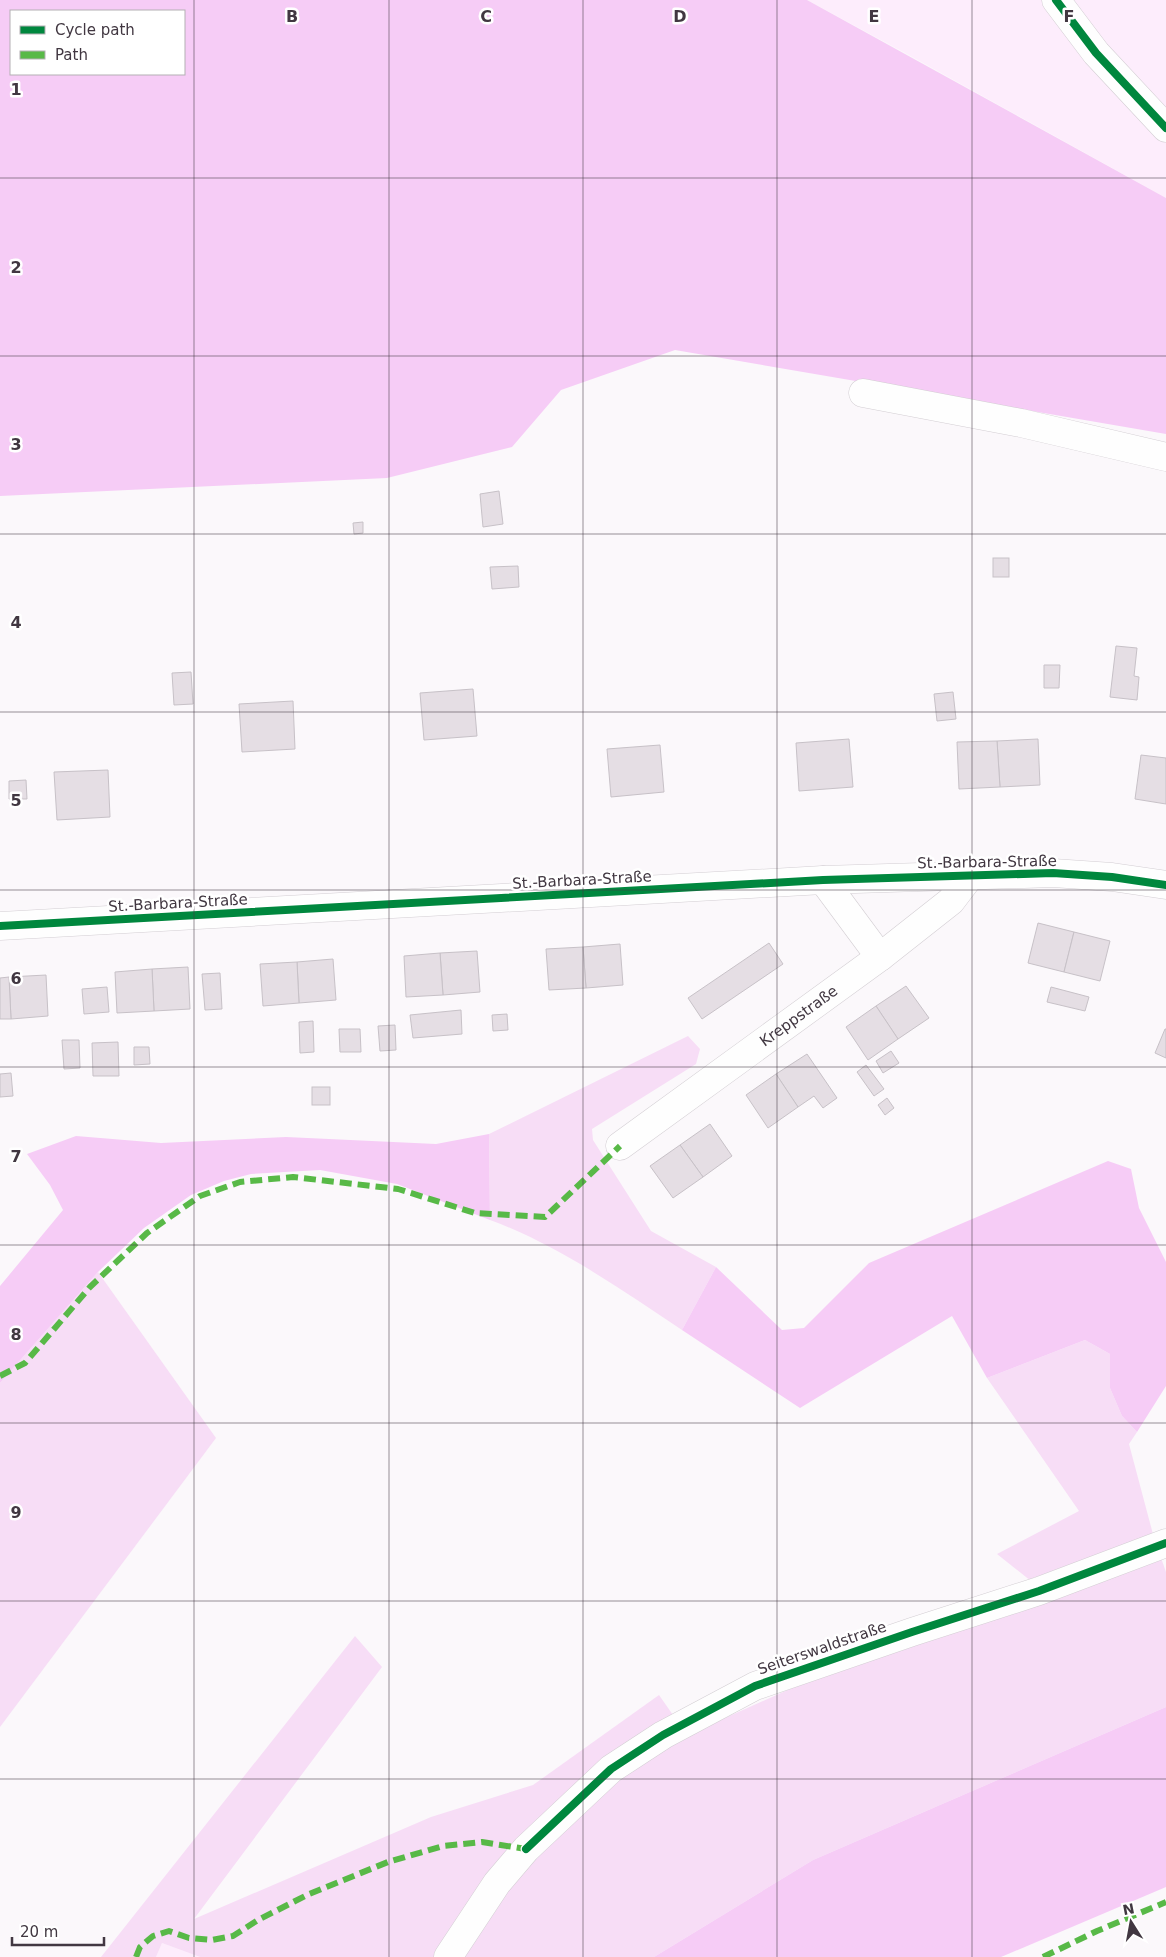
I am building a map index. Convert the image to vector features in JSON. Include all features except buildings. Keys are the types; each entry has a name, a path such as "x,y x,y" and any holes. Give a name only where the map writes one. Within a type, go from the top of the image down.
{"street":[{"path":"1056,0 1096,52 1166,128"},
{"path":"863,393 1021,423 1166,458"},
{"name":"St.-Barbara-Straße","path":"0,926 823,880 1054,873 1166,885"},
{"name":"Kreppstraße","path":"620,1146 880,957 951,901 970,876"},
{"path":"823,880 880,957"},
{"name":"Seiterswaldstraße","path":"448,1957 497,1883 526,1849 611,1769 663,1735 755,1686 1039,1591 1166,1543"}],"shaded area":[{"path":"0,0 807,0 1166,198 1166,434 675,350 561,390 512,447 387,478 0,496"},
{"path":"807,0 1166,0 1166,198 907,54"},
{"path":"688,1036 700,1049 696,1064 592,1129 593,1140 651,1231 716,1267 682,1330 565,1255 515,1230 490,1220 489,1134"},
{"path":"489,1134 490,1220 397,1184 320,1170 251,1174 224,1181 191,1195 144,1228 98,1272 0,1383 0,1286 63,1210 50,1185 27,1154 76,1136 161,1143 286,1137 436,1144"},
{"path":"1108,1161 1131,1169 1139,1208 1166,1262 1166,1386 1137,1432 1122,1416 1110,1388 1110,1354 1085,1340 987,1378 952,1316 800,1408 682,1330 716,1267 782,1330 804,1328 869,1263"},
{"path":"98,1272 216,1438 0,1727 0,1383"},
{"path":"1085,1340 1110,1354 1110,1388 1122,1416 1137,1432 1129,1444 1154,1538 1166,1572 1166,1707 813,1860 654,1957 200,1957 162,1943 156,1957 101,1957 355,1636 382,1667 194,1919 431,1817 533,1785 659,1695 687,1735 1031,1581 997,1554 1079,1511 987,1378"},
{"path":"1166,1707 1166,1887 1001,1957 654,1957 813,1860"},
{"path":"162,1943 200,1957 156,1957"}],"marked path":[{"path":"0,1376 25,1363 90,1287 147,1233 200,1196 240,1182 293,1177 398,1189 475,1213 545,1217 620,1146"},
{"path":"136,1957 140,1947 153,1936 169,1931 189,1938 212,1940 233,1936 258,1920 309,1894 388,1862 443,1846 482,1842 526,1849"},
{"path":"1043,1957 1097,1931 1166,1902"}],"cycle path":[{"path":"1056,0 1096,53 1166,128"},
{"path":"0,926 823,880 1053,873 1112,877 1166,885"},
{"path":"526,1849 611,1769 663,1735 755,1686 1039,1591 1166,1543"}]}
